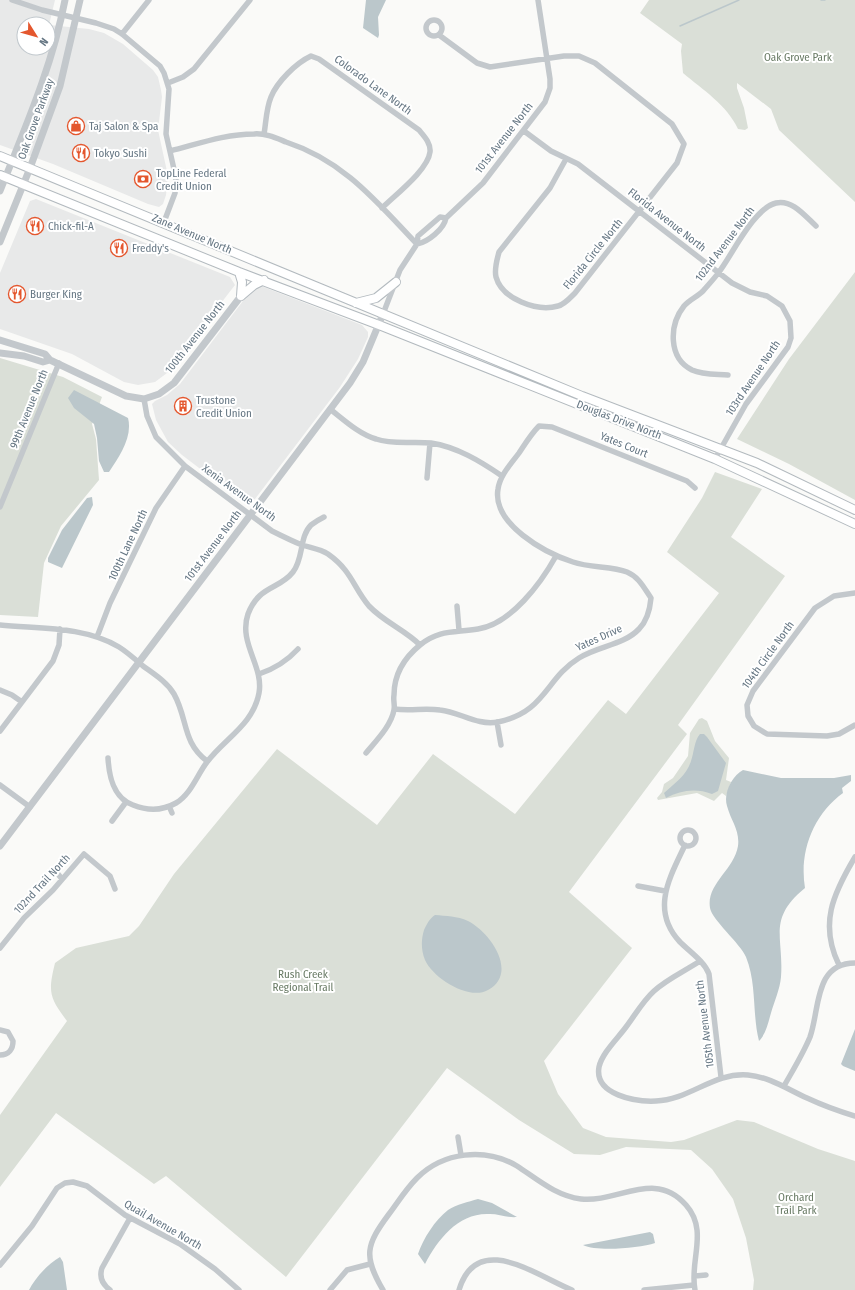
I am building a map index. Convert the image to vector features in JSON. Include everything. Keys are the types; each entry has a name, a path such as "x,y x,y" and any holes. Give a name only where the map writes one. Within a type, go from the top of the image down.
{"main road":[{"name":"Zane Avenue North","path":"0,156 164,222 383,314"},
{"name":"Zane Avenue North","path":"3,176 239,272 264,280 379,325"},
{"path":"239,272 242,282 241,296"},
{"path":"241,296 254,285 264,280"},
{"path":"356,303 376,298 396,282"},
{"name":"Douglas Drive North","path":"383,314 582,396 720,449 800,482 855,510"},
{"name":"Douglas Drive North","path":"379,325 716,459 855,524"}],"street":[{"path":"12,0 62,15 104,25 122,34 160,66 168,82 170,97 165,126 175,171 176,184 164,222"},
{"name":"Oak Grove Parkway","path":"0,191 3,176 12,161 44,80 65,0"},
{"name":"Oak Grove Parkway","path":"0,242 24,184 60,86 80,0"},
{"path":"122,34 149,0"},
{"path":"168,82 182,78 194,69 250,0"},
{"name":"101st Avenue North","path":"417,244 425,242 445,224 446,218 483,183 545,102 550,88 548,58 538,0"},
{"name":"Florida Circle North","path":"439,35 477,63 490,67 570,55 579,56 595,63 672,124 684,144 677,164 576,293 559,306 536,306 510,296 501,288 496,276 496,264 499,252 550,188 566,159"},
{"name":"Colorado Lane North","path":"264,134 269,104 274,91 296,64 311,56 319,59 419,130 428,142 430,152 424,166 382,208"},
{"name":"Florida Avenue North","path":"524,131 551,151 578,164 742,289 760,294 776,301 787,313 791,328"},
{"path":"170,151 223,136 254,134 264,134 297,145 329,161 351,177 417,244"},
{"name":"102nd Avenue North","path":"728,375 703,373 684,365 674,348 673,337 678,315 685,305 703,291 719,272 740,238 766,207 780,202 796,207 816,226"},
{"name":"101st Avenue North","path":"0,846 350,383 363,362 396,282 407,258 417,244 418,236 440,218 446,218"},
{"name":"100th Avenue North","path":"144,399 159,394 174,383 241,296"},
{"name":"103rd Avenue North","path":"716,459 720,449 746,404 788,347 791,338 791,328"},
{"path":"0,340 45,354 50,360 126,396 144,399"},
{"path":"0,352 24,356 43,362 50,360"},
{"name":"99th Avenue North","path":"0,507 59,363"},
{"name":"Xenia Avenue North","path":"144,399 147,416 156,437 185,466 250,516 286,539 318,549 341,564 352,577 370,606 384,619 410,636 420,645"},
{"path":"330,409 355,428 376,440 430,443 451,448 482,462 502,476"},
{"name":"Yates Drive","path":"394,709 410,711 441,710 481,722 498,722 518,716 536,705 547,693 559,675 581,657 630,636 639,629 650,607 651,598 640,581 634,576 621,570 588,566 556,556 513,528 504,517 497,497 502,476 533,431 542,425"},
{"name":"Yates Court","path":"542,425 552,427 687,481 695,488"},
{"path":"426,478 430,443"},
{"name":"100th Lane North","path":"97,637 110,603 156,508 185,466"},
{"path":"108,758 109,774 116,791 126,802 144,809 161,809 181,800 207,761 244,724 254,710 259,692 259,674 248,644 245,630 248,615 255,601 262,592 292,574 299,563 306,532 312,524 324,517"},
{"path":"366,753 388,724 394,709 395,682 400,668 420,645 433,637 459,630 479,629 495,622 513,610 544,577 556,556"},
{"name":"104th Circle North","path":"855,593 834,596 815,608 753,691 748,701 747,710 751,721 757,729 767,734 778,736 827,736 839,734 855,725"},
{"path":"457,606 459,630"},
{"path":"0,625 60,629 97,637 119,647 164,682 174,694 188,737 199,754 207,761"},
{"path":"0,731 56,656 60,629"},
{"path":"259,674 272,669 291,657 298,649"},
{"path":"0,690 12,695 22,702"},
{"path":"498,722 501,745"},
{"path":"0,785 30,807"},
{"path":"112,821 126,802"},
{"path":"169,806 172,813"},
{"name":"105th Avenue North","path":"685,845 665,891 666,917 671,930 707,970 710,980 721,1077"},
{"name":"102nd Trail North","path":"0,948 60,877 84,854 110,876 116,889"},
{"path":"839,965 829,941 829,922 838,888 855,857"},
{"path":"638,886 665,891"},
{"path":"700,961 657,988 648,997 604,1057 599,1067 600,1077 604,1086 610,1092 644,1101 655,1101 673,1098 721,1077 749,1075 766,1079 784,1086 820,1104 855,1116"},
{"path":"784,1086 810,1036 817,1011 821,986 830,972 839,965 855,963"},
{"path":"0,1030 8,1032 13,1041 11,1050 7,1054 0,1056"},
{"path":"458,1137 461,1155"},
{"path":"383,1290 370,1264 369,1254 372,1238 412,1184 425,1172 440,1162 461,1155 485,1155 504,1160 553,1190 575,1198 601,1198 644,1188 656,1188 667,1191 678,1198 688,1207 697,1226 698,1240 695,1288 644,1290"},
{"name":"Quail Avenue North","path":"0,1265 32,1226 61,1186 73,1182 81,1183 130,1218 158,1231 190,1250 239,1290"},
{"path":"110,1290 102,1281 100,1274 130,1218"},
{"path":"459,1290 464,1278 476,1264 494,1259 512,1263 572,1290"},
{"path":"330,1290 347,1270 370,1264"},
{"path":"695,1276 706,1275"}],"shaded area":[{"path":"0,0 55,0 51,16 16,16 16,56 56,56 56,26 89,29 104,33 123,44 153,70 158,77 162,97 158,130 168,176 166,195 163,204 159,207 148,204 53,164 0,145"},
{"path":"366,0 386,0 378,17 378,38 363,28"},
{"path":"36,199 230,277 235,285 167,373 155,382 138,385 124,382 72,354 0,329 0,273 30,201"},
{"path":"261,286 362,325 368,332 368,337 358,359 340,387 255,499 249,501 224,487 182,455 168,442 156,420 152,404 167,395 180,384 252,289"},
{"path":"74,390 128,418 129,432 127,439 121,453 109,472 104,472 99,461 94,424 74,408 68,398"},
{"path":"92,497 93,505 62,568 48,562 48,558 62,530 87,498"},
{"path":"700,734 704,734 707,737 726,763 718,791 712,794 700,791 689,791 677,793 666,798 664,793 680,779 689,766 696,740"},
{"path":"743,770 781,778 834,778 851,775 851,781 842,788 843,793 824,812 810,835 804,861 805,888 793,899 781,919 781,977 766,1028 759,1041 752,978 746,957 743,951 716,919 710,908 712,892 735,855 738,846 738,835 727,806 726,796 729,785 735,776"},
{"path":"435,915 464,919 476,926 485,934 498,953 501,964 501,974 497,983 488,990 480,993 462,990 443,980 429,967 423,952 422,938 427,924"},
{"path":"855,1029 855,1071 841,1064"},
{"path":"478,1199 492,1203 517,1217 490,1214 469,1217 459,1222 436,1245 425,1264 418,1254 426,1236 434,1224 451,1208"},
{"path":"650,1232 653,1234 655,1243 648,1245 608,1249 583,1245"},
{"path":"60,1257 63,1262 67,1290 29,1290 42,1272"}],"green space":[{"name":"Oak Grove Park","path":"649,0 855,0 855,202 779,130 771,109 737,83 748,128 745,130 738,129 721,105 683,73 681,51 682,44 640,13"},
{"path":"855,272 855,500 789,464 737,439 789,359"},
{"path":"0,358 63,377 102,397 92,424 96,439 99,480 61,526 44,563 38,617 0,615"},
{"name":"Rush Creek Regional Trail","path":"715,472 762,489 731,537 785,576 678,725 687,734 569,892 632,948 544,1061 558,1094 583,1128 606,1137 671,1142 684,1140 737,1120 754,1122 818,1149 855,1161 855,1290 753,1290 754,1280 746,1238 733,1199 712,1169 691,1150 626,1147 600,1155 574,1154 519,1120 447,1068 286,1277 166,1176 154,1184 56,1113 0,1187 0,1115 67,1021 53,1000 51,981 55,963 76,948 129,936 139,926 174,874 277,749 377,825 433,754 515,814 608,700 626,714 719,593 667,552 702,498"},
{"path":"702,718 707,721 715,741 729,758 726,780 731,782 726,796 722,793 714,801 697,793 658,800 657,798 662,792 664,784 673,778 688,756 690,733 699,719"}],"waterway":[{"path":"680,26 739,0"}],"place":[{"name":"Taj Salon & Spa","path":"76,126"},
{"name":"Tokyo Sushi","path":"81,153"},
{"name":"TopLine Federal Credit Union","path":"143,179"},
{"name":"Chick-fil-A","path":"35,226"},
{"name":"Freddy's","path":"119,248"},
{"name":"Burger King","path":"17,294"},
{"name":"Trustone Credit Union","path":"183,406"}],"park label":[{"name":"Orchard Trail Park","path":"796,1203"}]}
